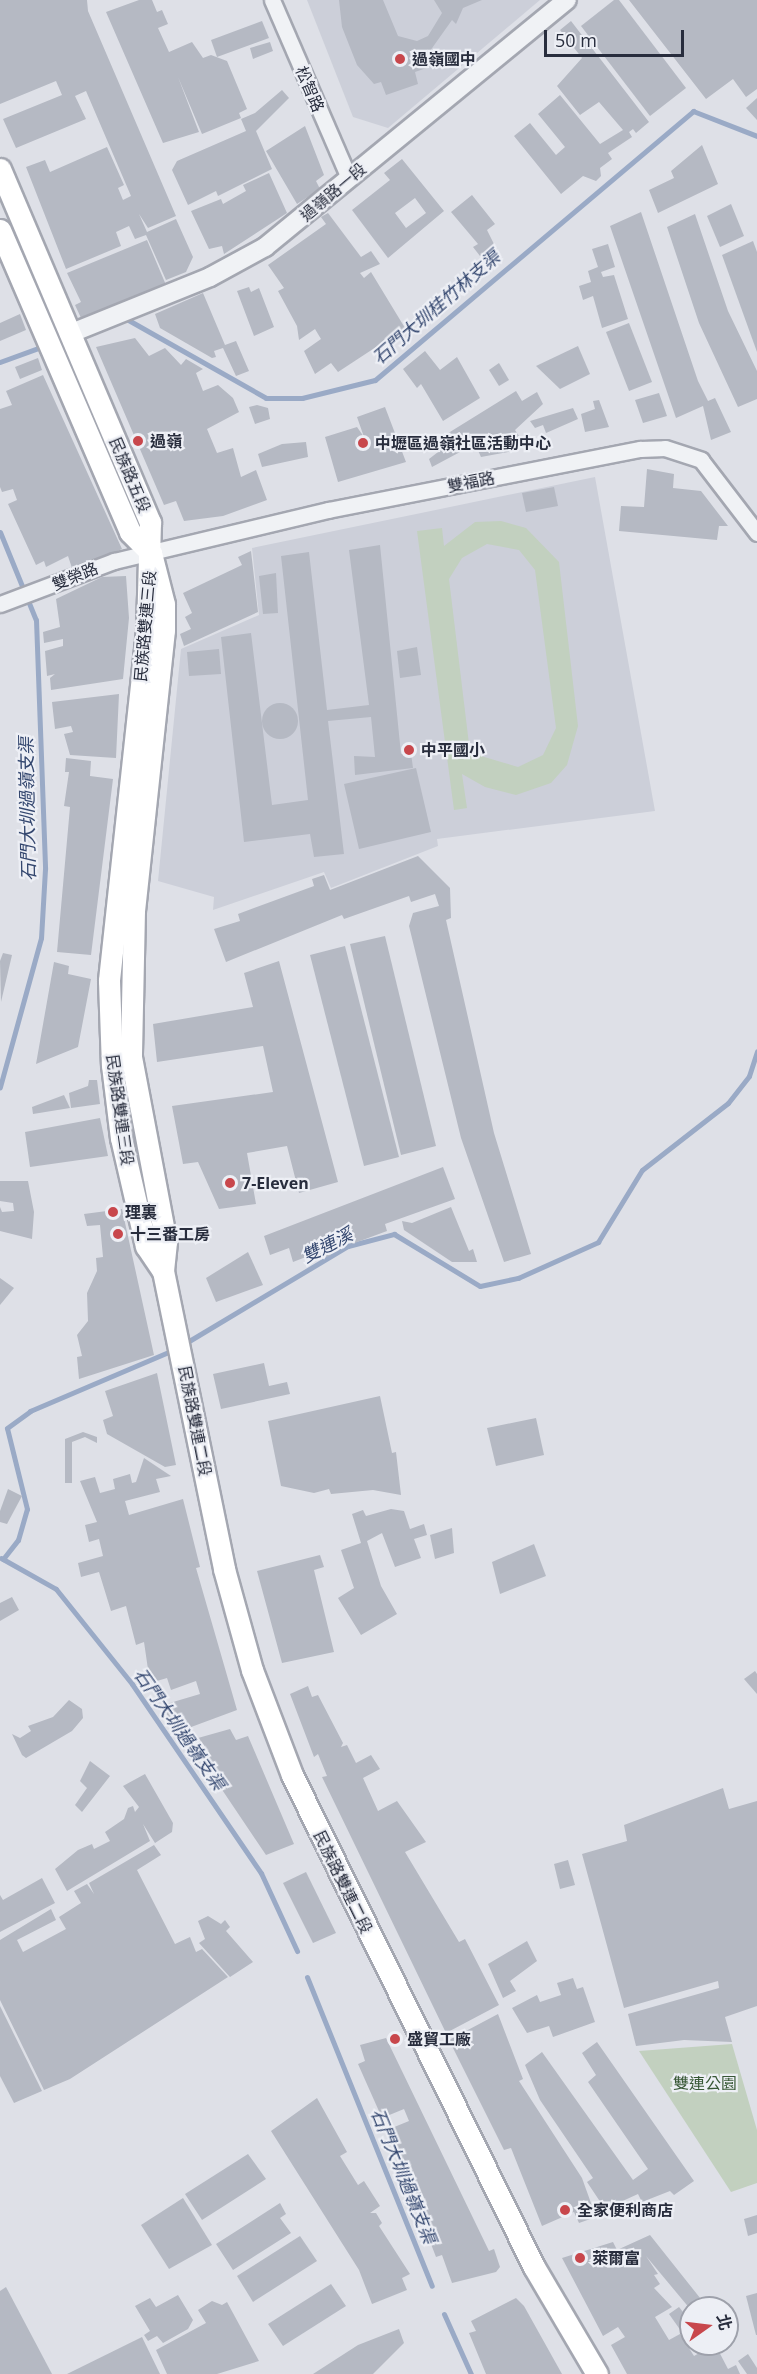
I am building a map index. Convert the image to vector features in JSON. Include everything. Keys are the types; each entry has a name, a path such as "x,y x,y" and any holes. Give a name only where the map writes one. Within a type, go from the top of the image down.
{"main road":[{"name":"民族路五段","path":"0,169 150,522 151,553"},
{"name":"民族路五段","path":"0,230 130,532 151,553"},
{"name":"民族路雙連三段","path":"151,553 164,604 164,630 134,910 130,1057 166,1242 163,1271 179,1344"},
{"name":"民族路雙連二段","path":"179,1344 224,1569 252,1670 292,1775 534,2267 597,2374"}],"street":[{"name":"松智路","path":"272,0 349,178"},
{"name":"過嶺路一段","path":"69,334 252,256 567,0"},
{"name":"雙福路","path":"151,553 328,510 648,448 665,448 701,460 757,533"},
{"name":"雙榮路","path":"0,604 108,563 151,553"}],"shaded area":[{"name":"過嶺國中","path":"307,0 540,0 388,128 353,117"},
{"name":"中平國小","path":"595,477 655,811 437,839 438,846 331,888 324,872 213,910 214,897 158,881 181,649 259,615 252,548"}],"green space":[{"path":"501,521 526,528 559,562 578,726 567,765 551,783 516,795 485,787 462,774 467,808 454,810 417,531 442,528 444,546 475,522","holes":["487,544 519,550 535,570 556,728 543,755 518,767 481,756 469,744 449,579 462,558"]},
{"name":"雙連公園","path":"732,2044 757,2130 757,2183 731,2192 639,2051"}],"building":[{"path":"0,0 87,0 88,11 176,216 148,228 139,214 147,232 176,219 193,257 186,272 166,280 146,235 135,239 129,226 116,232 121,246 66,269 26,167 45,160 50,172 107,147 124,185 118,188 123,200 131,196 86,91 75,96 86,119 16,148 3,119 62,95 56,81 0,104"},
{"path":"139,0 152,0 157,12 162,10 168,24 158,28 169,52 192,42 203,58 211,55 227,61 247,109 239,113 241,118 202,134 178,77 199,132 163,143 106,12"},
{"path":"339,0 383,0 398,36 417,41 428,36 442,13 434,0 482,0 463,8 456,24 452,20 430,51 435,65 415,72 418,84 386,95 381,82 374,84 357,65 342,27"},
{"path":"614,0 619,0 686,88 650,116 581,26"},
{"path":"629,0 757,0 757,89 746,97 733,79 706,99"},
{"path":"262,21 269,38 217,57 211,40"},
{"path":"571,21 649,122 636,133 633,129 629,132 632,137 608,153 612,159 600,168 601,176 596,181 583,176 561,194 514,136 530,123 556,155 565,147 538,114 560,95 600,144 623,130 599,102 580,115 557,86 582,58 560,30"},
{"path":"270,42 273,51 253,59 250,48"},
{"path":"282,90 289,98 256,131 272,169 218,196 216,191 188,205 172,170 177,161 246,131 241,119 255,113"},
{"path":"757,98 757,120 746,108"},
{"path":"305,126 324,175 316,181 320,189 297,204 266,151"},
{"path":"702,145 718,184 658,213 649,190 674,178 671,171"},
{"path":"402,159 444,211 388,258 352,210 390,180 384,173","holes":["415,198 426,213 406,228 395,213"]},
{"path":"269,173 287,213 224,254 222,246 209,249 191,211 221,199 223,204 246,191 243,185"},
{"path":"472,195 495,224 487,230 494,244 480,256 473,247 478,244 451,212"},
{"path":"731,204 744,236 720,247 707,216"},
{"path":"641,212 698,381 708,401 715,398 731,432 711,440 703,406 676,418 610,226"},
{"path":"328,213 361,257 371,251 380,264 360,273 364,278 371,272 405,328 338,372 331,363 315,374 304,351 321,339 315,329 299,340 297,326 278,291 284,288 268,265 326,224 321,217"},
{"path":"695,214 728,311 757,371 757,399 738,407 699,323 667,227"},
{"path":"147,240 166,285 81,318 75,305 81,302 67,273"},
{"path":"753,241 757,252 757,352 722,255"},
{"path":"608,244 615,267 601,272 603,277 614,275 628,319 602,328 593,296 583,300 579,286 591,282 588,271 598,267 592,249"},
{"path":"249,287 251,292 259,288 274,327 254,336 237,291"},
{"path":"203,293 225,345 236,341 249,371 236,376 223,348 214,351 216,357 212,358 160,328 155,314"},
{"path":"20,314 26,330 0,341 0,323"},
{"path":"629,323 652,382 629,391 606,332"},
{"path":"135,338 149,356 165,348 181,365 186,359 203,369 196,373 203,391 218,385 233,398 239,412 207,429 217,453 233,448 241,477 256,470 267,500 223,516 184,521 176,501 164,505 96,347"},
{"path":"578,346 590,374 560,389 536,366"},
{"path":"425,351 440,370 457,357 480,398 443,421 421,384 417,388 403,369"},
{"path":"38,358 42,370 20,379 15,367"},
{"path":"499,363 509,380 499,386 489,370"},
{"path":"43,375 122,549 73,571 68,556 46,567 44,561 36,565 8,504 17,500 13,489 2,492 0,487 0,409 12,405 6,391"},
{"path":"516,391 522,401 537,392 543,404 515,430 523,442 508,452 481,457 475,444 432,467 429,459 442,449 437,440"},
{"path":"659,393 667,416 643,423 635,400"},
{"path":"599,400 609,427 585,432 581,414 595,409 593,401"},
{"path":"257,405 268,408 270,419 255,424 249,407"},
{"name":"中壢區過嶺社區活動中心","path":"385,407 406,462 338,482 325,437 357,427 364,437 357,417"},
{"path":"573,408 578,419 546,433 543,425 535,428 530,421"},
{"path":"306,442 308,457 262,467 258,454 282,444"},
{"path":"647,469 674,474 673,488 701,491 728,526 719,526 717,540 619,531 621,506 644,507"},
{"path":"554,487 558,506 526,512 522,493"},
{"path":"380,545 401,754 411,753 413,768 355,775 354,756 375,757 371,717 328,721 344,854 314,857 310,834 244,842 221,637 251,633 272,805 308,800 281,556 309,552 327,710 369,705 349,550"},
{"path":"251,551 258,612 184,646 180,634 191,629 185,617 192,613 183,593 242,565 238,557"},
{"path":"276,573 278,613 263,614 259,576"},
{"path":"126,576 129,618 123,679 51,690 50,678 55,674 47,676 45,651 63,646 63,639 44,643 43,632 60,627 56,599 102,577"},
{"path":"417,647 421,675 400,678 397,651"},
{"path":"219,649 221,674 189,676 187,652"},
{"path":"119,694 116,758 70,755 64,734 73,732 71,726 55,729 52,702"},
{"path":"280,703 292,709 298,721 292,733 280,739 268,733 262,721 268,709"},
{"path":"66,758 91,761 90,776 113,779 91,955 57,952 70,807 64,806 69,772 65,772"},
{"path":"416,768 431,832 359,849 344,784"},
{"path":"418,856 450,888 451,918 446,920 494,1133 531,1254 504,1262 461,1138 409,926 413,913 439,906 435,894 411,902 409,896 344,919 342,915 226,962 214,929 240,921 238,914 314,886 312,879 324,875 330,890"},
{"path":"385,936 436,1146 401,1155 350,944"},
{"path":"345,946 399,1157 364,1166 310,955"},
{"path":"3,953 12,955 1,1002 0,961"},
{"path":"279,961 338,1182 299,1193 287,1146 247,1153 256,1204 219,1209 198,1162 183,1164 172,1106 273,1092 263,1046 157,1062 153,1024 253,1007 244,973"},
{"path":"54,962 69,966 68,974 91,979 78,1047 36,1064"},
{"path":"89,1080 97,1080 100,1104 71,1108 69,1093 88,1086"},
{"path":"64,1095 70,1108 33,1114 32,1107"},
{"path":"100,1118 108,1156 30,1167 25,1132"},
{"path":"443,1167 455,1199 385,1224 387,1231 352,1244 350,1238 328,1248 331,1255 319,1260 316,1253 293,1262 289,1248 270,1255 264,1236"},
{"path":"0,1181 28,1181 34,1212 32,1239 0,1231 0,1207 2,1212 14,1211 13,1203 0,1201"},
{"path":"451,1207 469,1251 473,1249 477,1262 452,1262 404,1230 402,1221 412,1223"},
{"path":"122,1209 154,1355 79,1379 77,1357 82,1356 77,1335 88,1321 87,1293 97,1271 96,1258 103,1257 100,1225 87,1226 84,1214"},
{"path":"248,1252 263,1285 216,1302 206,1278"},
{"path":"0,1278 14,1288 0,1305"},
{"path":"264,1363 269,1386 287,1382 290,1394 221,1409 213,1374"},
{"path":"157,1373 176,1465 165,1467 107,1434 103,1420 113,1416 105,1391"},
{"path":"380,1396 392,1453 396,1452 401,1495 373,1490 331,1494 329,1489 314,1493 281,1486 268,1421"},
{"path":"536,1418 544,1455 496,1466 487,1428"},
{"path":"83,1432 97,1437 97,1443 85,1437 72,1442 72,1483 65,1483 65,1439"},
{"path":"144,1458 171,1476 156,1479 160,1492 125,1501 129,1515 183,1499 200,1567 196,1568 237,1710 175,1733 163,1705 200,1694 196,1681 171,1690 167,1678 150,1683 144,1642 136,1645 126,1606 111,1611 99,1572 81,1577 78,1563 103,1556 99,1539 89,1542 85,1525 97,1522 80,1481 95,1477 100,1493 115,1489 113,1479 130,1474 132,1483 136,1482"},
{"path":"8,1489 22,1496 7,1524 0,1522 0,1511"},
{"path":"391,1509 404,1511 410,1529 424,1524 427,1535 414,1539 421,1558 395,1567 382,1533 367,1541 381,1586 397,1614 361,1635 338,1598 354,1588 341,1550 361,1543 352,1514 363,1510 366,1516"},
{"path":"452,1528 454,1553 435,1559 430,1535"},
{"path":"534,1544 546,1576 500,1594 492,1562"},
{"path":"320,1555 324,1567 314,1570 334,1652 282,1663 257,1571"},
{"path":"12,1597 19,1610 0,1621 0,1603"},
{"path":"755,1671 757,1674 757,1694 744,1679"},
{"path":"308,1686 312,1697 318,1695 343,1743 341,1747 347,1745 356,1763 371,1755 380,1769 363,1778 378,1811 397,1801 426,1842 405,1852 459,1942 465,1939 499,2005 446,2033 322,1777 327,1776 318,1754 314,1757 290,1694"},
{"path":"69,1700 82,1709 83,1718 72,1731 26,1758 22,1755 12,1734 20,1738 31,1731 28,1726 53,1717"},
{"path":"230,1729 236,1740 248,1736 294,1844 266,1855 194,1748 203,1745 198,1738"},
{"path":"90,1761 110,1776 82,1812 75,1805 87,1788 80,1781"},
{"path":"145,1774 173,1823 172,1832 155,1843 143,1824 150,1841 67,1891 55,1869 78,1850 92,1844 94,1849 110,1841 105,1832 124,1819 128,1808 133,1806 135,1812 139,1807 123,1786"},
{"path":"723,1788 729,1809 757,1801 757,2006 725,2017 732,2042 684,2040 636,2046 628,2014 719,1988 718,1981 624,2008 582,1854 627,1841 624,1825"},
{"path":"154,1845 161,1855 137,1870 175,1944 190,1937 196,1952 202,1949 228,1977 70,2079 44,2090 0,2000 0,1940 51,1909 56,1920 17,1940 23,1952 66,1929 59,1917 81,1903 74,1891 87,1884 94,1894 89,1883"},
{"path":"568,1860 575,1885 560,1889 554,1864"},
{"path":"306,1872 336,1933 313,1943 283,1883"},
{"path":"42,1878 55,1903 0,1932 0,1895 3,1900"},
{"path":"208,1916 221,1924 225,1920 230,1927 226,1931 253,1962 230,1977 199,1943 205,1939 198,1921"},
{"path":"527,1941 537,1961 510,1981 516,1991 503,1998 488,1964"},
{"path":"573,1978 577,1989 583,1987 595,2022 553,2037 549,2026 527,2033 512,2008 537,1995 540,2002 561,1995 557,1983"},
{"path":"0,2006 42,2091 14,2103 0,2076"},
{"path":"498,2014 523,2079 519,2081 582,2178 596,2217 579,2223 574,2212 542,2226 511,2148 504,2150 449,2040"},
{"path":"386,2038 489,2251 494,2249 500,2267 496,2272 452,2283 442,2255 436,2257 387,2130 409,2121 404,2109 382,2118 358,2064 365,2061 360,2045"},
{"path":"597,2042 694,2181 674,2195 670,2191 642,2202 638,2194 605,2209 587,2182 593,2178 540,2100 525,2065 542,2052 633,2180 648,2169 588,2082 596,2075 582,2053"},
{"path":"317,2098 347,2152 340,2156 358,2185 364,2181 380,2206 370,2213 376,2213 382,2223 379,2226 410,2274 402,2278 407,2290 372,2304 359,2270 271,2131"},
{"path":"248,2154 266,2179 202,2220 185,2194"},
{"path":"183,2198 212,2245 169,2269 141,2225"},
{"path":"280,2203 286,2214 280,2218 291,2233 233,2270 216,2244"},
{"path":"757,2215 757,2233 748,2236 744,2219"},
{"path":"650,2235 698,2296 679,2296 646,2256 658,2274 654,2275 660,2284 654,2288 672,2307 655,2317 669,2340 679,2335 679,2356 721,2356 728,2369 736,2365 740,2374 627,2374 611,2345 625,2337 618,2327 603,2336 562,2258 613,2242 617,2250"},
{"path":"300,2236 317,2261 253,2302 237,2276"},
{"path":"331,2284 346,2306 283,2346 268,2324"},
{"path":"6,2287 52,2374 0,2374 0,2291"},
{"path":"757,2293 757,2335 756,2335 746,2296"},
{"path":"178,2295 193,2320 188,2329 163,2343 157,2336 148,2341 144,2335 150,2331 135,2306 150,2298 156,2307"},
{"path":"516,2298 524,2306 562,2374 486,2374 469,2333 476,2331 471,2321"},
{"path":"212,2301 222,2305 227,2302 259,2361 217,2374 167,2374 156,2350 206,2323 198,2310"},
{"path":"679,2307 679,2328 669,2314"},
{"path":"399,2329 404,2343 373,2374 313,2374 358,2345"},
{"path":"142,2337 160,2374 67,2374"},
{"path":"748,2354 757,2368 757,2374 747,2374 738,2361"}],"waterway":[{"name":"石門大圳桂竹林支渠","path":"123,317 266,398 302,398 375,380 693,111 757,136"},
{"name":"石門大圳桂竹林支渠","path":"0,362 44,346"},
{"name":"石門大圳過嶺支渠","path":"0,532 36,620 45,869 41,938 0,1087"},
{"name":"雙連溪","path":"184,1344 348,1246 394,1234 480,1286 518,1278 598,1242 642,1170 728,1103 749,1076 757,1051"},
{"name":"雙連溪","path":"3,1559 18,1540 27,1509 7,1428 30,1411 173,1350"},
{"name":"石門大圳過嶺支渠","path":"1,1558 56,1589 132,1684 261,1873 297,1951"},
{"name":"石門大圳過嶺支渠","path":"307,1977 432,2286"},
{"name":"石門大圳過嶺支渠","path":"444,2314 471,2374"}],"place":[{"name":"過嶺國中","path":"400,59"},
{"name":"過嶺","path":"138,441"},
{"name":"中壢區過嶺社區活動中心","path":"363,443"},
{"name":"中平國小","path":"409,750"},
{"name":"7-Eleven","path":"230,1183"},
{"name":"理裏","path":"113,1212"},
{"name":"十三番工房","path":"118,1234"},
{"name":"盛貿工廠","path":"395,2039"},
{"name":"全家便利商店","path":"565,2210"},
{"name":"萊爾富","path":"580,2258"}]}
